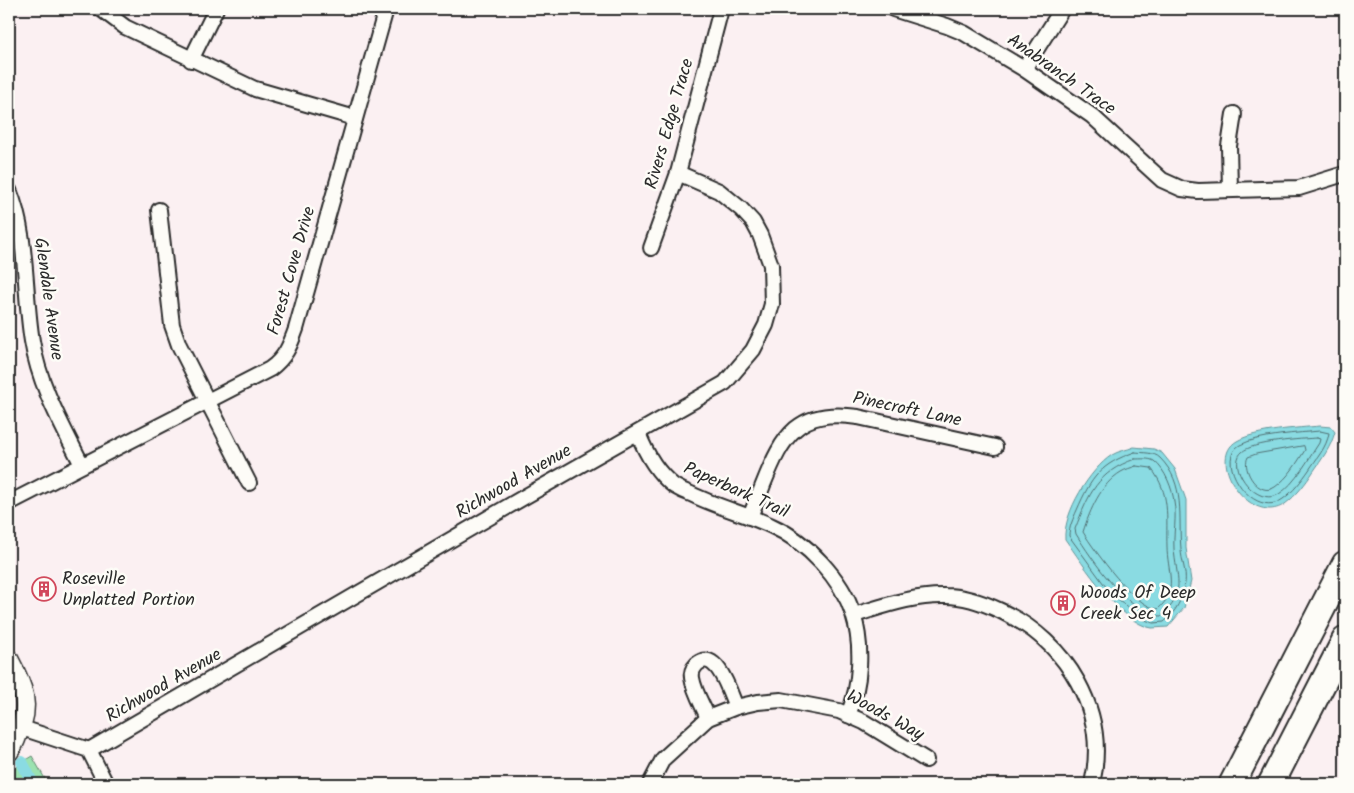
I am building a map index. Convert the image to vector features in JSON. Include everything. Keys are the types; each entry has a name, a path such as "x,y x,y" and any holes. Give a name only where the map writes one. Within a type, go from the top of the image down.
{"highway":[{"path":"1232,784 1345,564"},
{"path":"1245,784 1345,591"},
{"path":"1271,784 1345,640"},
{"path":"1285,784 1345,670"}],"street":[{"path":"100,9 125,27 255,89 355,118"},
{"path":"191,60 216,9"},
{"name":"Forest Cove Drive","path":"9,503 270,369 289,350 386,9"},
{"name":"Rivers Edge Trace","path":"651,248 678,173 721,9"},
{"name":"Anabranch Trace","path":"892,9 964,33 1024,69 1092,116 1162,180 1182,188 1198,191 1299,188 1344,174"},
{"path":"1024,69 1062,9"},
{"path":"1230,190 1229,146 1234,114"},
{"name":"Richwood Avenue","path":"89,750 526,496 725,383 753,350 766,325 772,304 771,265 753,222 741,210 719,191 678,173"},
{"name":"Glendale Avenue","path":"9,190 14,203 20,236 36,362 53,407 82,465"},
{"path":"159,210 172,325 179,345 248,482"},
{"name":"Pinecroft Lane","path":"750,518 779,447 790,433 806,422 819,417 842,415 858,417 995,447"},
{"name":"Paperbark Trail","path":"638,433 652,463 675,487 707,502 774,527 809,550 826,568 854,615 859,652 858,672 848,715"},
{"path":"854,615 897,602 947,596 988,604 1029,626 1054,648 1066,662 1083,692 1096,743 1097,760 1092,784"},
{"path":"9,659 18,675 26,707 22,728 9,752"},
{"path":"708,718 692,677 693,670 702,661 709,662 722,673 736,707"},
{"name":"Woods Way","path":"650,784 663,760 708,718 736,707 758,702 781,700 829,708 848,715 864,722 926,760"},
{"path":"22,728 89,750 106,784"}],"green space":[{"path":"32,756 48,784 12,784 9,774"}],"water":[{"path":"1320,426 1331,427 1335,432 1331,443 1304,485 1285,504 1272,509 1258,507 1246,499 1236,488 1229,475 1226,462 1228,450 1237,441 1266,432"},
{"path":"1134,447 1154,449 1162,453 1175,469 1186,500 1186,548 1191,581 1184,608 1168,627 1152,628 1140,624 1128,616 1103,591 1065,539 1068,517 1073,505 1095,470 1117,452"}],"waterway":[{"path":"22,762 33,784"}],"place":[{"name":"Roseville Unplatted Portion","path":"44,589"},
{"name":"Woods Of Deep Creek Sec 4","path":"1063,603"}]}
